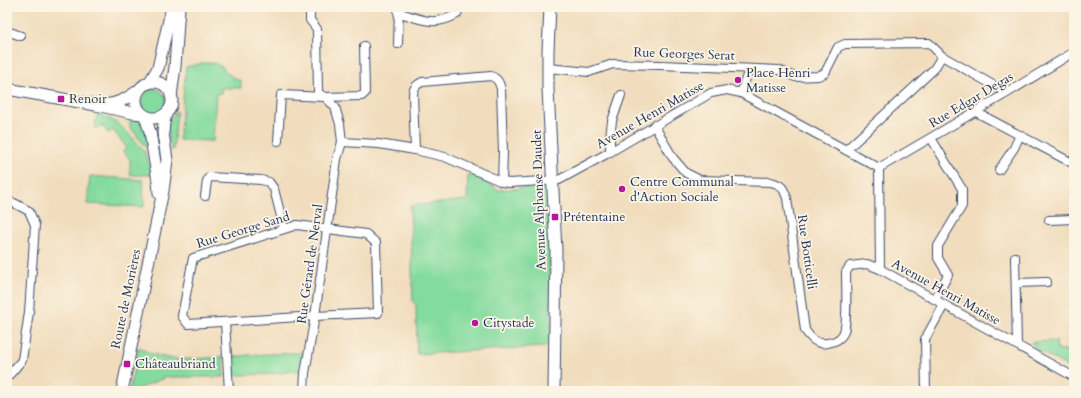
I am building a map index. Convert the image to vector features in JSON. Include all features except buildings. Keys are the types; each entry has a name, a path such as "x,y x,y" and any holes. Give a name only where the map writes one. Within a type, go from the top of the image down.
{"main road":[{"path":"149,83 158,68 172,7"},
{"path":"139,90 137,95 137,106 144,115 150,118 156,118 166,114 171,106 179,7"},
{"name":"Avenue Alphonse Daudet","path":"550,7 548,68 556,251 554,391"},
{"path":"96,105 119,102 126,99 143,86 155,82 165,87 171,96"},
{"path":"9,90 144,115"},
{"name":"Route de Morières","path":"122,391 168,160 163,128 166,114"},
{"name":"Route de Morières","path":"144,115 150,132 158,181 158,213"}],"street":[{"path":"310,7 310,20 317,29 318,93 325,97 335,107 340,124 342,142 379,144 415,150 445,158 502,182 503,152 499,81 490,76 422,82 418,84 414,88 413,94 415,150"},
{"path":"398,44 398,9 417,19 432,22 452,17 457,14 458,7"},
{"path":"7,31 21,36"},
{"name":"Rue Georges Serat","path":"548,68 589,72 613,64 748,68 780,70 795,77 818,76 826,73 838,47 845,44 930,44 942,56 1007,93"},
{"path":"278,141 281,95 325,97 362,96 365,93 364,46"},
{"name":"Rue Edgar Degas","path":"879,168 976,112 1074,52"},
{"path":"846,150 934,70 942,56"},
{"path":"741,93 748,75 748,68"},
{"name":"Avenue Henri Matisse","path":"502,182 509,183 559,180 711,93 728,90 741,93 879,168 880,269 1074,377"},
{"path":"610,152 612,121 621,95"},
{"path":"976,112 1074,164"},
{"name":"Rue Botticelli","path":"654,125 673,158 686,173 700,180 771,182 779,184 784,189 787,198 805,330 816,342 822,344 832,342 838,339 844,332 846,323 846,272 850,266 867,264 880,269"},
{"path":"999,170 1014,148 1020,135"},
{"path":"931,138 962,189 962,206 938,246 938,258 948,276 935,299"},
{"name":"Rue Gérard de Nerval","path":"304,391 307,361 315,316 337,159 342,142"},
{"path":"205,196 209,177 261,180 269,182 274,189 284,228"},
{"path":"7,201 29,211 34,225 29,312 22,360 7,376"},
{"path":"1049,220 1074,219"},
{"name":"Rue George Sand","path":"297,225 366,234 376,243 378,313 188,324 182,316 193,258 284,228 297,225"},
{"path":"1015,257 1017,345"},
{"path":"1016,282 1047,282"},
{"path":"926,391 925,340 944,304"},
{"path":"225,322 229,391"}],"green space":[{"path":"204,63 214,63 222,67 227,73 241,81 241,88 221,88 221,93 216,94 213,141 179,140 186,67"},
{"path":"154,89 159,90 165,96 165,106 159,112 154,113 149,112 143,106 142,101 143,96 149,90"},
{"path":"176,111 173,150 171,150 167,129 169,122"},
{"path":"97,114 116,122 138,143 144,151 152,175 130,175 130,159 123,151 127,148 113,130 108,133 102,125 95,129"},
{"path":"135,117 143,124 149,146 145,146 130,127 130,118"},
{"path":"470,173 499,190 536,187 549,191 551,340 545,347 417,354 416,305 413,301 410,206 467,200 468,176"},
{"path":"90,176 143,180 144,207 87,204"},
{"path":"1056,341 1057,350 1074,350 1074,370 1037,350 1031,342"},
{"path":"139,347 156,355 174,359 223,357 224,377 166,377 133,391 129,391"},
{"path":"305,353 301,370 268,374 234,375 233,357"}],"place":[{"name":"Place Henri Matisse","path":"738,80"},
{"name":"Renoir","path":"61,99"},
{"name":"Centre Communal d'Action Sociale","path":"622,189"},
{"name":"Prétentaine","path":"555,217"},
{"name":"Citystade","path":"475,323"},
{"name":"Châteaubriand","path":"127,364"}]}
